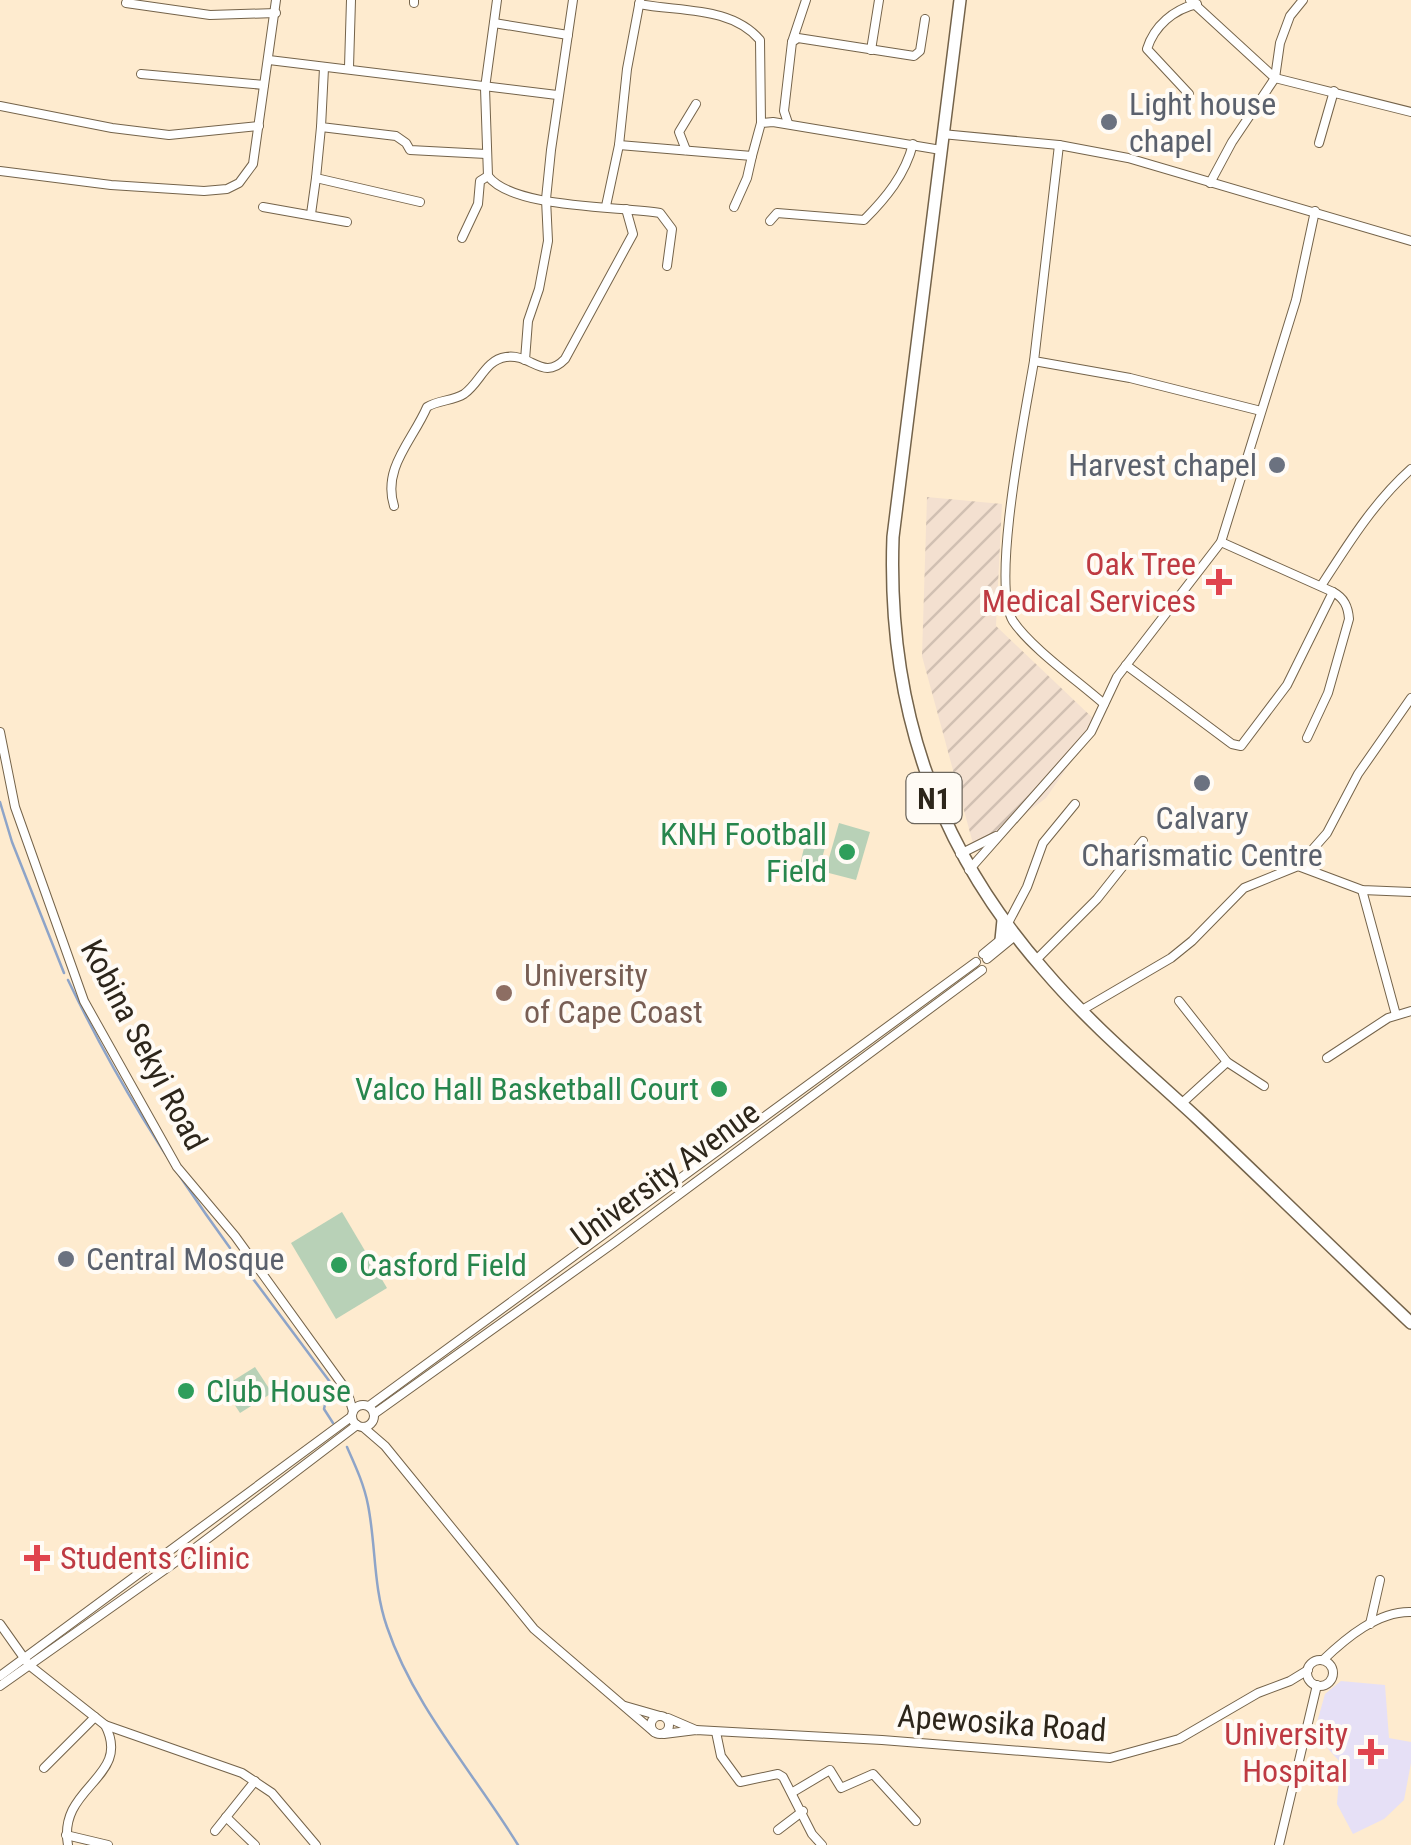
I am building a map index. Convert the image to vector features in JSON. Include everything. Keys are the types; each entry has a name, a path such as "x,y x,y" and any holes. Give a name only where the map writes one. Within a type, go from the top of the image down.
{"highway":[{"name":"N1","path":"960,0 896,499 892,605 909,720 933,794 960,854 1007,933 1082,1010 1411,1323"}],"street":[{"path":"1,174 169,190 227,189 239,183 253,164 276,0"},
{"path":"348,67 351,0"},
{"path":"496,0 485,88 488,176 505,190 546,200 660,213 672,229 668,266"},
{"path":"525,360 528,322 548,241 546,200 557,95 573,0"},
{"path":"702,12 705,0"},
{"path":"788,124 784,111 792,42 806,0"},
{"path":"872,50 880,0"},
{"path":"1210,183 1275,78 1280,43 1290,16 1303,0"},
{"path":"606,206 619,146 639,2 740,22 760,40 761,123 748,178 734,207"},
{"path":"1189,94 1147,49 1151,37 1174,11 1193,2 1275,78 1411,112"},
{"path":"126,4 210,15 276,13"},
{"path":"792,42 798,38 914,56 920,50 925,19"},
{"path":"494,23 568,34"},
{"path":"269,60 557,95"},
{"path":"311,214 324,68"},
{"path":"141,74 264,85"},
{"path":"1319,143 1334,91"},
{"path":"686,150 680,132 696,104"},
{"path":"0,106 170,135 259,126"},
{"path":"761,123 788,124 941,150"},
{"path":"321,127 396,136 410,150 486,154"},
{"path":"942,134 1058,144 1128,158 1411,241"},
{"path":"770,221 778,213 864,220 895,184 913,144"},
{"path":"1058,144 1034,361 1015,482 1005,598 1011,617 1022,632 1104,704"},
{"path":"619,146 752,156"},
{"path":"462,238 478,204 480,181 488,176"},
{"path":"316,178 420,202"},
{"path":"263,207 347,222"},
{"path":"394,506 389,483 392,472 420,426 426,407 462,395 502,357 549,369 556,368 564,359 633,234 626,209"},
{"path":"969,870 1084,740 1126,665 1221,542 1303,274 1314,211"},
{"path":"1034,361 1140,380 1260,411"},
{"path":"1322,586 1369,516 1394,484 1411,470"},
{"path":"1221,542 1341,596 1348,609 1350,620 1328,693 1307,738"},
{"path":"1126,665 1232,744 1241,746 1288,684 1333,592"},
{"path":"1082,1010 1171,958 1244,888 1298,866 1327,832 1358,774 1411,698"},
{"name":"Kobina Sekyi Road","path":"0,732 29,849 75,978 142,1107 178,1167 235,1236 362,1416"},
{"path":"986,956 1007,933 1043,843 1075,804"},
{"path":"960,854 996,836"},
{"path":"1036,961 1098,899 1143,841"},
{"path":"1298,866 1362,890 1411,892"},
{"path":"1362,890 1396,1015"},
{"name":"University Avenue","path":"0,1676 362,1416 616,1242 979,966"},
{"path":"1179,1002 1227,1062 1264,1086"},
{"path":"1327,1058 1396,1015 1411,1011"},
{"path":"1181,1104 1227,1062"},
{"name":"Apewosika Road","path":"362,1416 534,1629 659,1733 696,1730 882,1740 1110,1758 1180,1738 1258,1693 1311,1678"},
{"path":"1370,1624 1380,1580"},
{"path":"1279,1845 1312,1663 1323,1660 1370,1624 1398,1612 1411,1612"},
{"path":"0,1624 26,1661 105,1725 242,1773 281,1802 316,1845"},
{"path":"1311,1678 1328,1683 1333,1676 1332,1666 1323,1660"},
{"name":"University Avenue","path":"0,1686 26,1661"},
{"name":"Apewosika Road","path":"621,1704 696,1730"},
{"path":"663,1716 670,1725 659,1733 651,1722 663,1716"},
{"path":"44,1768 95,1717"},
{"path":"105,1725 112,1744 109,1759 67,1816 67,1840 108,1845"},
{"path":"716,1732 721,1756 740,1782 780,1775 822,1845"},
{"path":"793,1792 830,1770 841,1788 873,1774 916,1821"},
{"path":"214,1831 255,1781"},
{"path":"778,1830 803,1811"},
{"path":"226,1817 255,1845"}],"shaded area":[{"path":"927,497 1002,504 996,626 1098,723 1046,798 975,851 922,656"},
{"name":"University Hospital","path":"1341,1681 1385,1685 1389,1738 1411,1742 1404,1800 1384,1819 1353,1834 1337,1804 1340,1762 1314,1733 1325,1694"}],"green space":[{"name":"KNH Football Field","path":"839,823 870,832 856,880 825,872"},
{"path":"807,835 827,840 818,873 799,869"},
{"name":"Casford Field","path":"342,1212 387,1288 336,1319 291,1243"},
{"path":"255,1367 272,1393 240,1413 223,1387"}],"waterway":[{"path":"0,802 64,973"},
{"path":"68,980 143,1118 230,1248"},
{"path":"236,1256 330,1382 324,1409 333,1423"},
{"path":"347,1447 366,1497 379,1597 399,1656 429,1712 518,1845"}],"place":[{"name":"Light house chapel","path":"1109,122"},
{"name":"Harvest chapel","path":"1277,465"},
{"name":"Oak Tree Medical Services","path":"1219,582"},
{"name":"Calvary Charismatic Centre","path":"1202,783"},
{"name":"KNH Football Field","path":"847,852"},
{"name":"University of Cape Coast","path":"504,993"},
{"name":"Valco Hall Basketball Court","path":"719,1089"},
{"name":"Central Mosque","path":"66,1259"},
{"name":"Casford Field","path":"339,1265"},
{"name":"Club House","path":"186,1391"},
{"name":"Students Clinic","path":"37,1558"},
{"name":"University Hospital","path":"1371,1752"}]}
